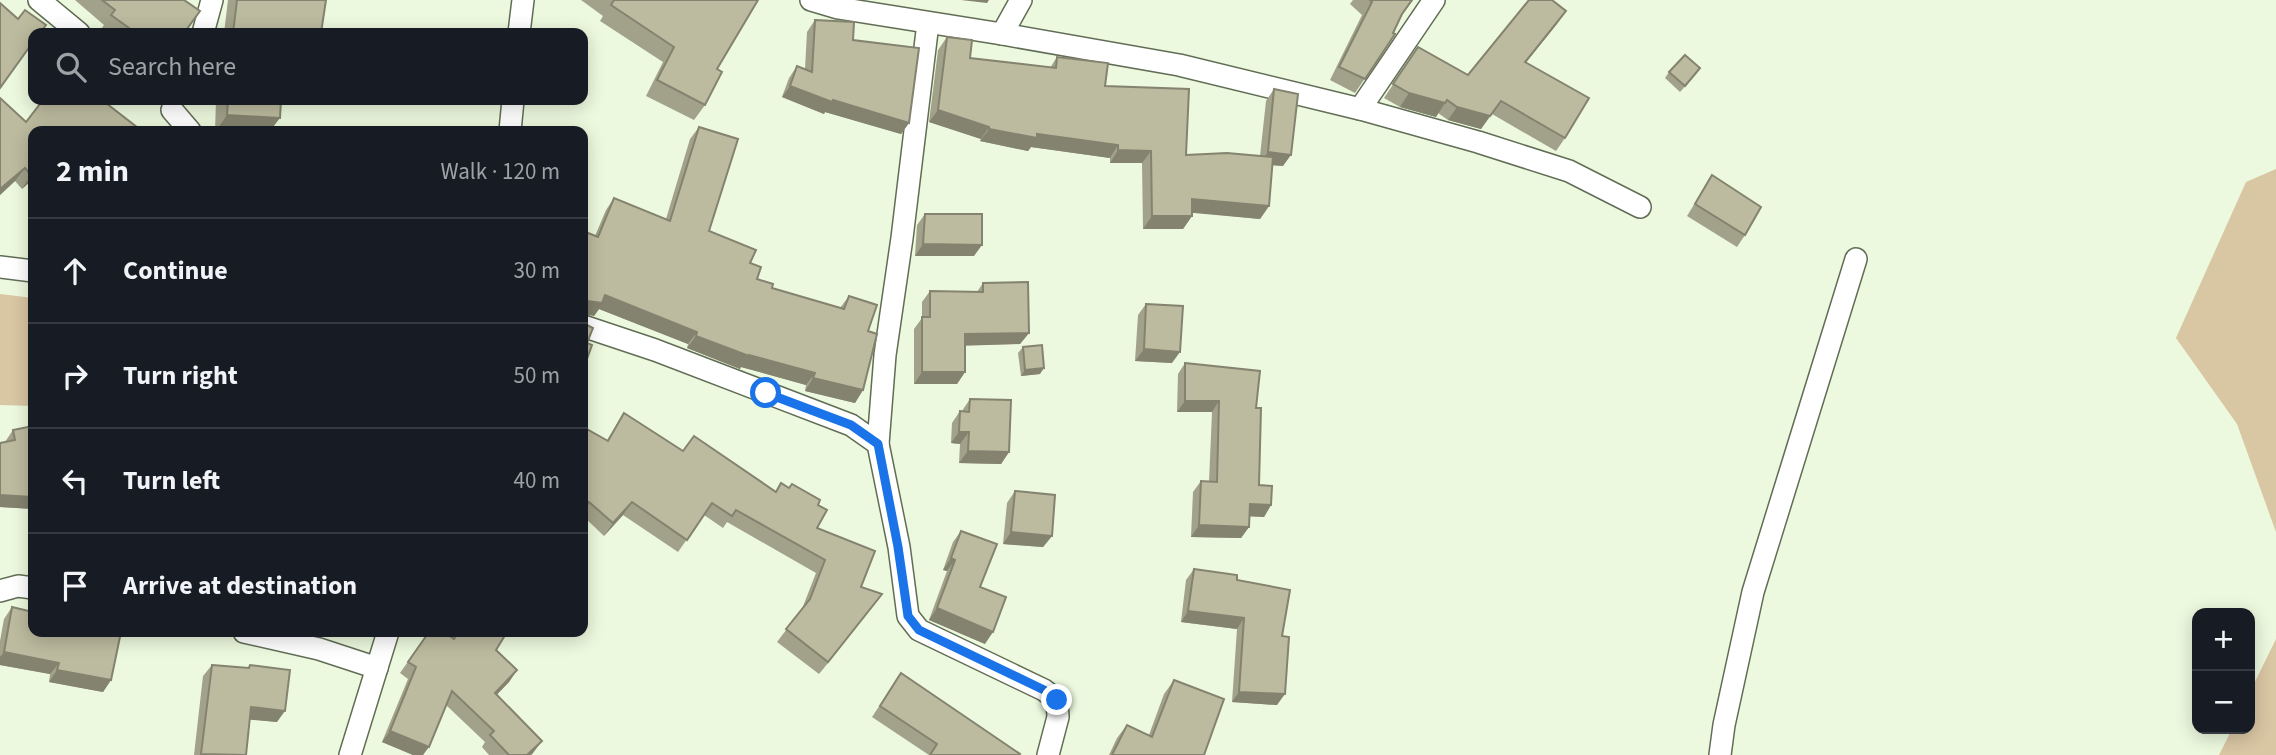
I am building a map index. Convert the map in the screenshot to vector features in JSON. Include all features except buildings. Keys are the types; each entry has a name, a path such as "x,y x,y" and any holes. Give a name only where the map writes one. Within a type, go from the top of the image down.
{"street":[{"path":"39,0 73,28"},
{"path":"204,28 212,0"},
{"path":"520,28 523,0"},
{"path":"811,0 838,8 1002,33 1179,65 1360,108 1569,172 1640,207"},
{"path":"1002,33 1021,0"},
{"path":"1360,108 1434,0"},
{"path":"928,23 885,355 878,444 908,616 919,630 1044,690 1057,700 1058,717 1048,755"},
{"path":"171,105 186,126"},
{"path":"510,126 513,105"},
{"path":"1720,755 1753,592 1856,259"},
{"path":"0,267 28,270"},
{"path":"588,328 655,350 851,425 878,444"},
{"path":"0,592 18,586 28,588"},
{"path":"266,637 319,649 377,668"},
{"path":"350,755 386,637"}],"shaded area":[{"path":"2276,169 2276,532 2237,424 2176,338 2246,182"},
{"path":"0,294 28,297 28,406 0,405"},
{"path":"2276,639 2276,755 2219,755 2230,734 2255,734 2255,682"}],"route":[{"path":"766,393 851,425 878,444 908,616 919,630 1044,690 1057,700"}]}
